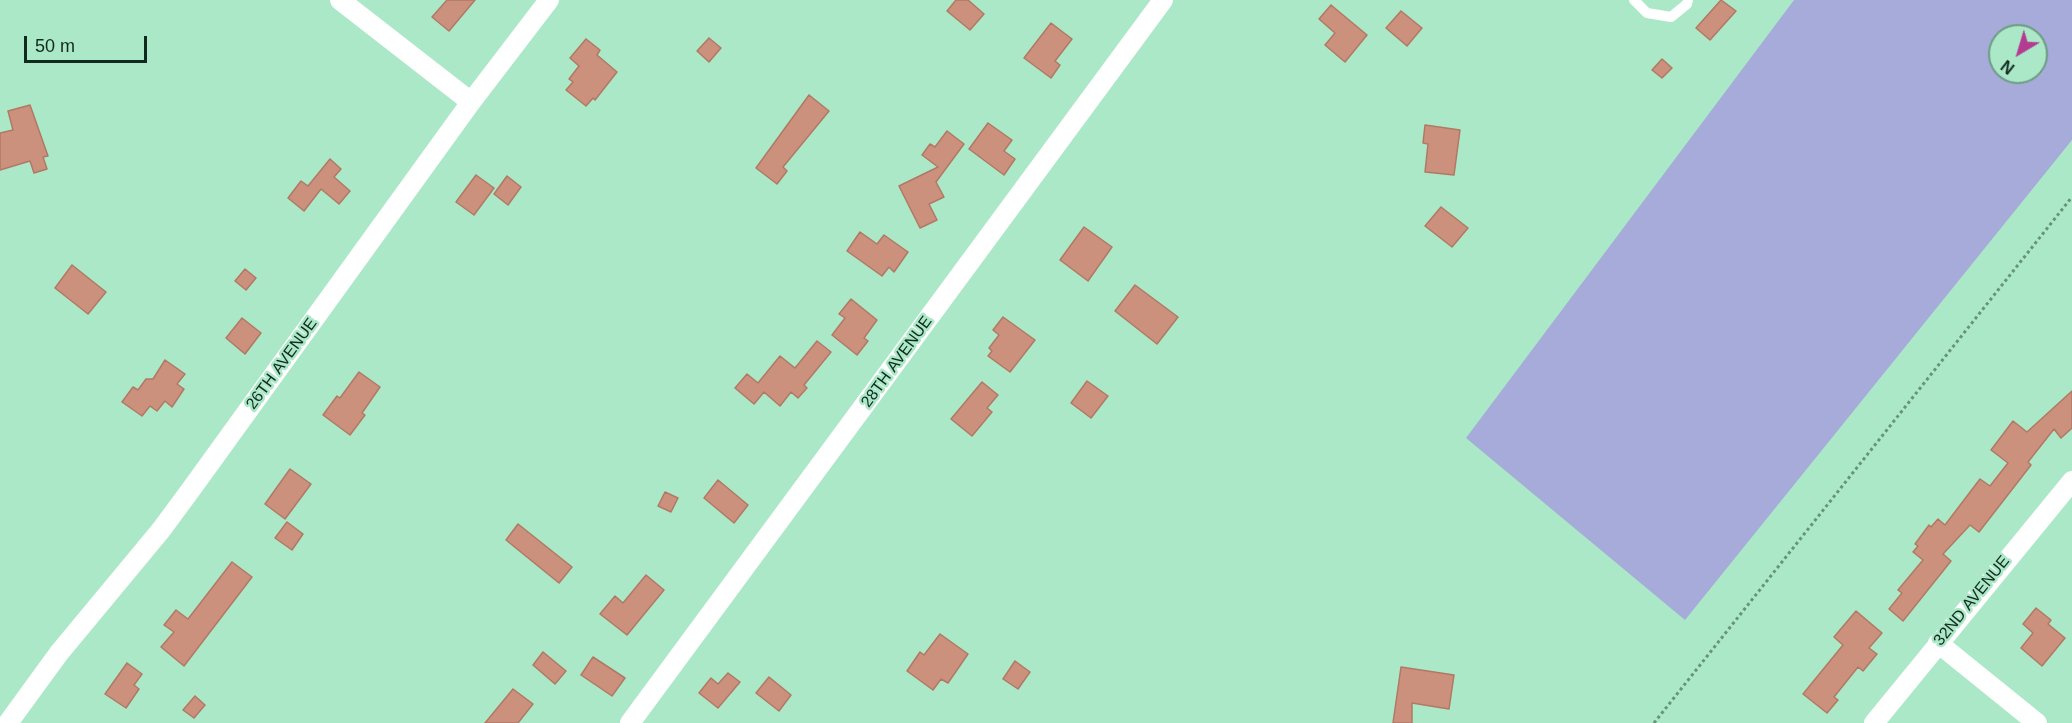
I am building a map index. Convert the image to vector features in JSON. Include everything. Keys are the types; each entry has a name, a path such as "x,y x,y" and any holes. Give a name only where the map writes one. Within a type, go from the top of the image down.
{"street":[{"path":"339,0 471,102"},
{"name":"26TH AVENUE","path":"8,723 59,653 161,530 471,102 549,0"},
{"name":"28TH AVENUE","path":"630,723 1163,0"},
{"name":"32ND AVENUE","path":"1874,723 2072,481"},
{"path":"1938,643 2037,723"}],"lane":[{"path":"1635,0 1647,13 1671,17 1687,4 1688,0"}],"path":[{"path":"1654,723 2072,197"}],"shaded area":[{"path":"1794,0 2072,0 2072,140 1685,620 1466,438"}],"building":[{"path":"447,0 475,0 449,31 432,17"},
{"path":"956,0 968,0 984,14 970,30 947,11"},
{"path":"1721,0 1736,11 1710,40 1696,28"},
{"path":"1331,5 1367,35 1345,62 1325,45 1335,33 1319,19"},
{"path":"1401,11 1422,28 1407,46 1386,28"},
{"path":"1051,23 1072,39 1055,61 1060,65 1051,78 1024,58"},
{"path":"709,38 721,48 709,62 697,51"},
{"path":"586,39 600,50 597,55 617,72 595,100 593,98 586,106 566,90 573,82 569,79 579,66 570,58"},
{"path":"1662,59 1672,68 1662,78 1652,70"},
{"path":"809,95 829,111 783,167 787,171 777,184 756,168"},
{"path":"30,105 48,156 43,157 47,169 34,173 30,161 0,170 0,133 13,130 8,111"},
{"path":"988,123 1012,140 1004,151 1015,159 1004,175 969,149"},
{"path":"1425,125 1460,130 1454,175 1425,172 1428,144 1423,143"},
{"path":"947,131 964,144 936,182 944,197 929,204 937,220 920,228 899,186 938,167 922,155 930,144 935,147"},
{"path":"330,159 341,169 334,177 350,191 339,204 321,189 304,211 288,198 301,181 308,186"},
{"path":"476,175 494,188 474,215 456,202"},
{"path":"507,176 521,187 508,205 494,194"},
{"path":"1441,207 1468,228 1452,247 1425,226"},
{"path":"1084,227 1112,247 1088,281 1060,260"},
{"path":"860,232 877,244 884,235 908,252 894,272 889,267 882,276 847,251"},
{"path":"72,265 106,292 88,314 55,288"},
{"path":"245,269 256,278 246,290 235,281"},
{"path":"1135,285 1178,317 1157,344 1115,311"},
{"path":"851,299 877,320 864,338 868,341 857,355 832,335 845,318 839,314"},
{"path":"1003,317 1035,340 1010,372 988,356 992,351 989,348 999,335 993,330"},
{"path":"242,318 261,333 245,354 226,338"},
{"path":"817,341 831,352 804,385 807,388 798,398 791,392 780,406 764,392 754,404 735,388 747,374 758,383 780,356 795,368"},
{"path":"165,360 185,374 177,384 184,389 172,407 165,401 157,411 150,406 142,416 122,402 133,387 138,390 146,379 153,379"},
{"path":"359,372 380,387 362,413 365,415 350,435 323,415 337,396 340,398"},
{"path":"1087,381 1108,396 1091,418 1071,403"},
{"path":"982,382 998,395 987,408 992,412 972,436 951,419"},
{"path":"2072,391 2072,428 2061,438 2054,429 2028,462 2031,465 1979,532 1970,525 1943,554 1951,561 1903,621 1889,609 1902,593 1898,590 1923,560 1913,552 1918,546 1915,544 1929,525 1931,527 1938,519 1945,525 1980,479 1990,486 2008,463 1991,450 2013,421 2027,432"},
{"path":"290,469 311,484 285,519 265,504"},
{"path":"718,480 748,505 734,523 704,498"},
{"path":"665,492 678,498 671,512 658,506"},
{"path":"287,522 303,534 292,550 275,538"},
{"path":"518,524 572,567 559,583 506,540"},
{"path":"232,562 252,577 184,666 161,647 174,632 164,625 176,610 188,619"},
{"path":"646,575 664,590 627,635 600,614 615,596 623,603"},
{"path":"2036,608 2051,620 2048,624 2065,638 2042,666 2021,648 2033,633 2023,624"},
{"path":"1856,611 1882,633 1869,648 1877,654 1863,671 1858,667 1834,697 1838,700 1827,713 1803,694 1843,645 1834,637"},
{"path":"940,634 968,654 948,683 941,679 933,690 907,671 920,652 924,655"},
{"path":"543,652 566,671 555,684 533,665"},
{"path":"593,657 625,678 612,696 581,675"},
{"path":"1015,661 1030,672 1018,689 1003,679"},
{"path":"127,663 142,674 134,685 139,689 126,708 105,694"},
{"path":"1401,667 1454,675 1449,709 1412,703 1412,723 1393,723"},
{"path":"728,673 740,682 718,708 699,693 711,678 718,684"},
{"path":"769,677 791,695 779,711 756,693"},
{"path":"513,689 533,704 518,723 485,723"},
{"path":"195,696 205,705 194,718 183,710"}]}
